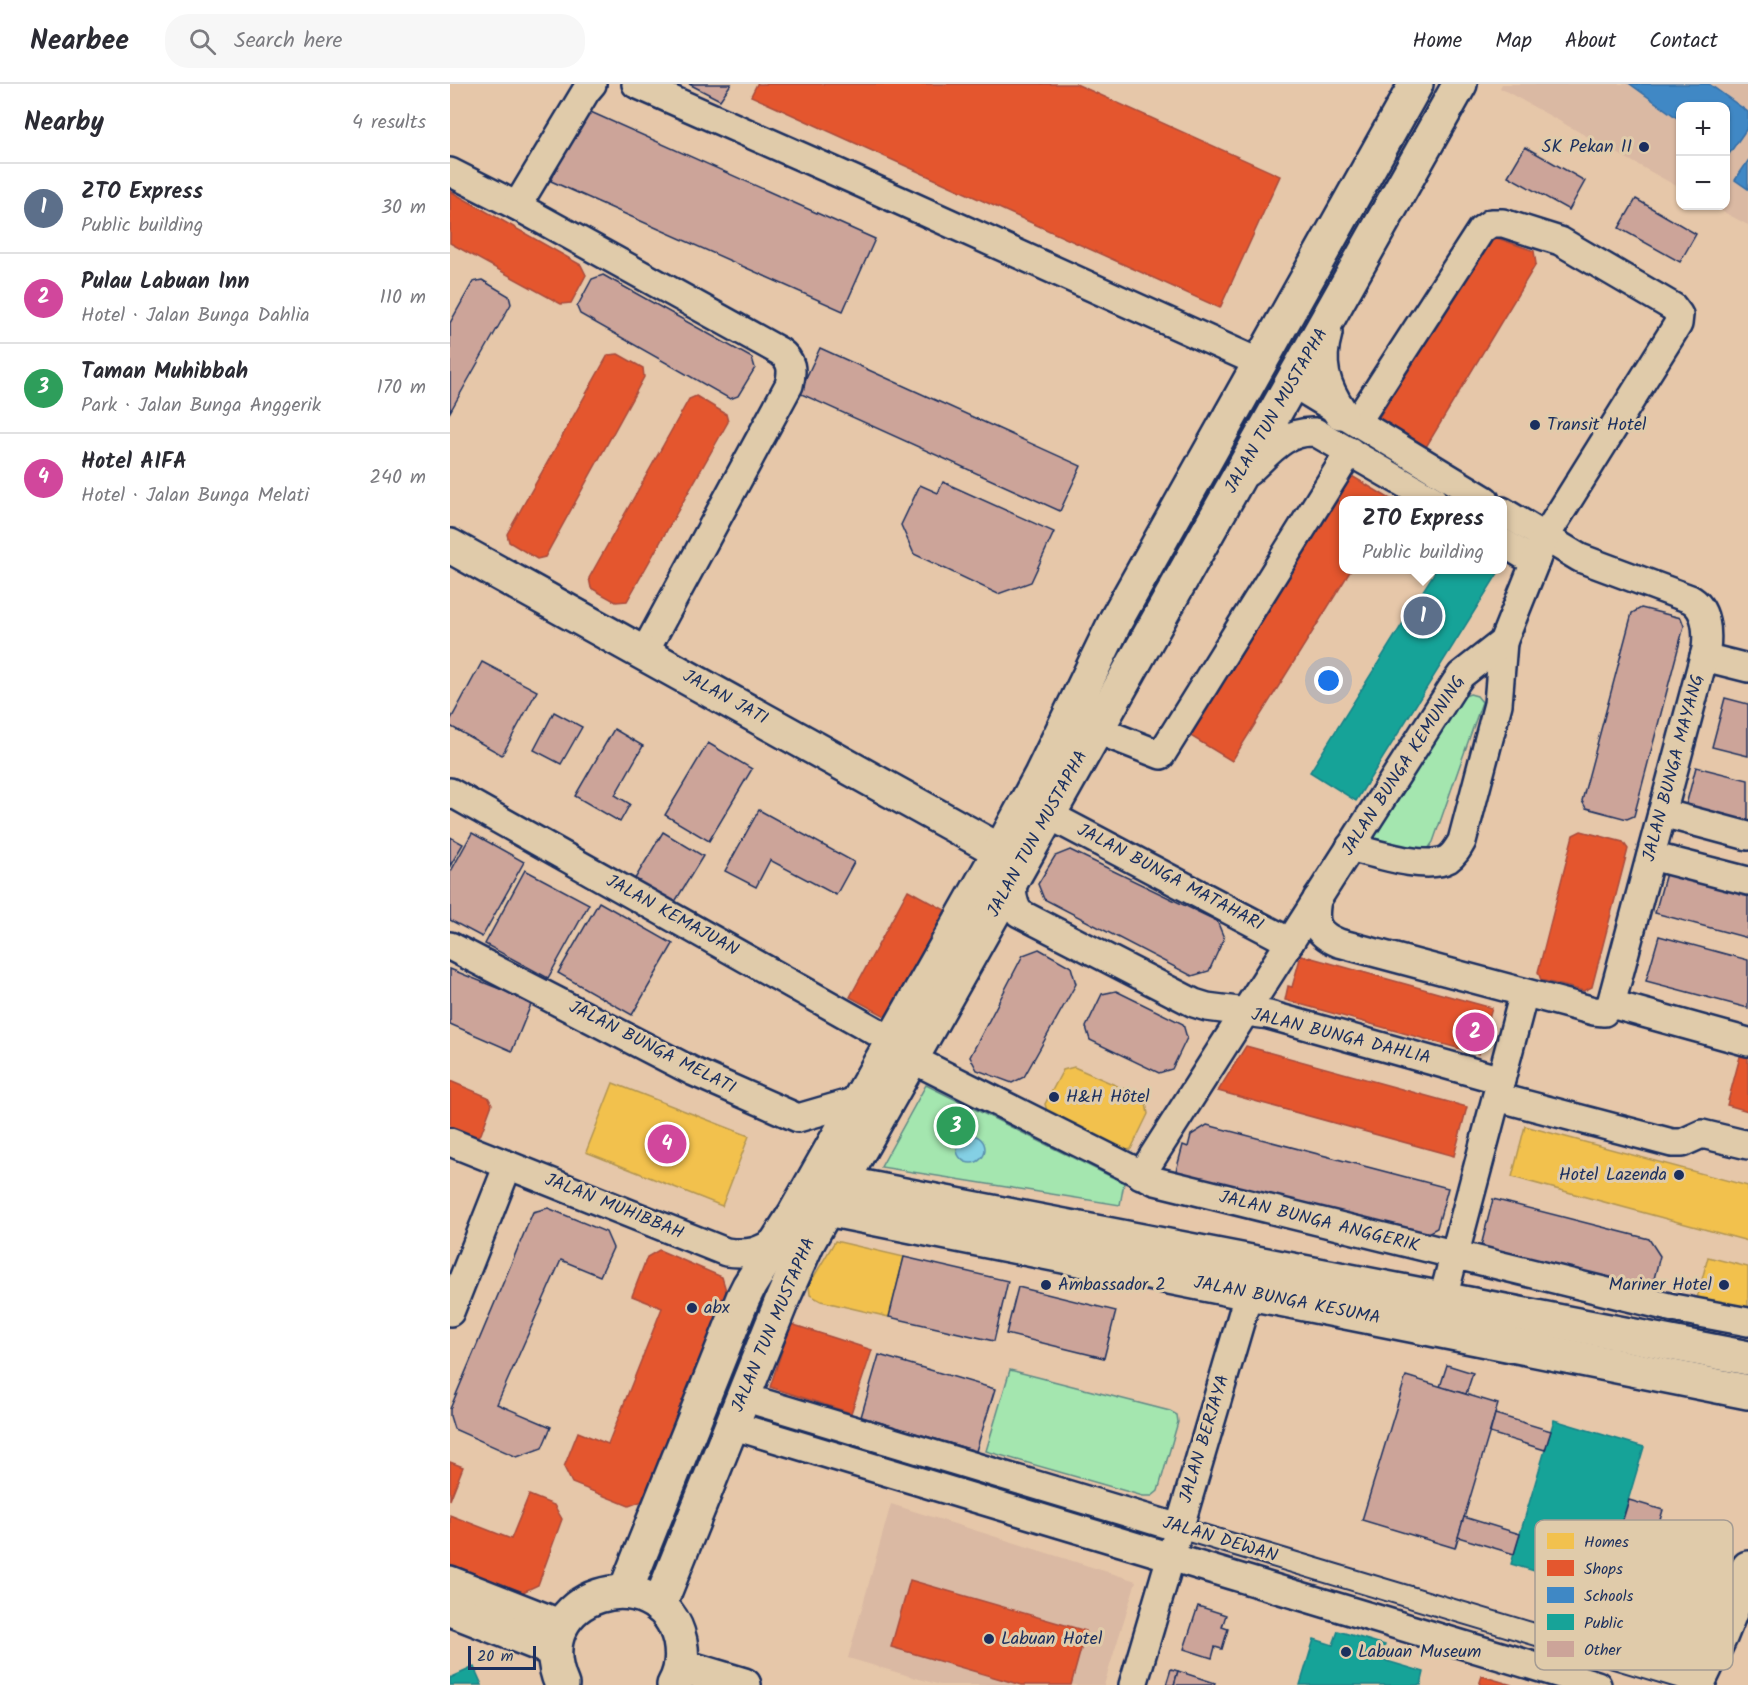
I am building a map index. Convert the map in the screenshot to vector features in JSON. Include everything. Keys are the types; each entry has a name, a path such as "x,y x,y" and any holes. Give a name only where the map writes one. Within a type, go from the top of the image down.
{"main road":[{"name":"JALAN TUN MUSTAPHA","path":"659,1606 783,1298 807,1244 834,1196 902,1050 1007,865 1041,775 1116,620 1416,84"},
{"name":"JALAN TUN MUSTAPHA","path":"1007,865 1049,815 1460,84"},
{"path":"1333,312 1322,343 1323,378 1328,394 1349,417"},
{"path":"1221,432 1265,389 1273,385 1291,386"},
{"name":"JALAN JATI","path":"450,546 644,653 1007,865"},
{"name":"JALAN TUN MUSTAPHA","path":"625,1592 743,1298 860,1100 902,1050"},
{"name":"JALAN BUNGA KESUMA","path":"834,1196 1257,1262 1748,1358"},
{"name":"JALAN BUNGA KESUMA","path":"834,1196 1248,1294 1748,1392"},
{"path":"1733,1605 1748,1568"},
{"path":"562,1685 556,1671 558,1637 573,1610 589,1599 606,1593 625,1592 643,1596 659,1606 670,1618 678,1633 682,1649 678,1676 744,1685"},
{"path":"450,1609 558,1637"},
{"path":"1733,1639 1748,1617"},
{"path":"1702,1684 1707,1670"},
{"path":"1702,1684 1712,1670"}],"street":[{"path":"517,206 592,84"},
{"path":"636,84 863,183 1260,363"},
{"path":"450,172 517,206 779,351 787,357 791,365 789,385 644,653"},
{"name":"JALAN BUNGA KEMUNING","path":"1141,1175 1456,682 1461,675 1503,642 1540,550 1680,319 1677,310 1569,244 1503,223 1491,223 1481,230 1349,417"},
{"path":"1291,386 1304,390 1477,496"},
{"path":"1236,482 1285,438 1304,431 1315,432 1425,496"},
{"path":"1097,730 1161,755 1350,451"},
{"path":"1507,515 1540,550"},
{"path":"1507,543 1540,550"},
{"name":"JALAN BUNGA MAYANG","path":"1540,550 1580,558 1694,601 1703,613 1707,639 1704,657 1611,1004"},
{"path":"1350,847 1420,863 1446,860 1456,852 1462,841 1498,704 1503,642"},
{"path":"1704,657 1748,668"},
{"name":"JALAN KEMAJUAN","path":"450,792 902,1050"},
{"path":"1662,813 1748,836"},
{"name":"JALAN BUNGA MATAHARI","path":"1049,815 1290,942"},
{"path":"1651,856 1748,881"},
{"name":"JALAN BUNGA DAHLIA","path":"1007,865 1014,904 1019,913 1194,1003 1207,1007 1269,1015 1672,1143 1682,1143 1702,1134 1748,1145"},
{"path":"1317,899 1315,923 1328,939 1339,943 1599,1012 1604,1012 1611,1004 1748,1042"},
{"name":"JALAN BUNGA MELATI","path":"450,946 694,1072 798,1118 860,1100"},
{"path":"1443,1298 1524,993"},
{"name":"JALAN BUNGA ANGGERIK","path":"902,1050 1155,1181 1454,1256 1673,1308 1748,1322"},
{"name":"JALAN MUHIBBAH","path":"450,1142 726,1252 753,1253 779,1239"},
{"path":"450,1312 458,1271 508,1165"},
{"name":"JALAN BERJAYA","path":"1132,1685 1257,1262"},
{"name":"JALAN DEWAN","path":"737,1411 880,1438 1535,1634"},
{"name":"JALAN DEWAN","path":"737,1411 873,1467 1535,1666"},
{"path":"873,1467 880,1438"},
{"path":"450,1580 558,1637"},
{"name":"JALAN DEWAN","path":"1547,1670 1597,1685"},
{"name":"JALAN DEWAN","path":"1655,1670 1702,1684"}],"shaded area":[{"name":"SK Pekan II","path":"1502,84 1748,84 1748,225 1720,210 1730,210 1730,102 1676,102 1676,186 1500,88"},
{"path":"891,1504 1136,1581 1104,1685 940,1685 848,1658"}],"green space":[{"path":"1470,694 1477,696 1482,702 1433,842 1428,849 1418,854 1372,843 1371,837 1462,697"},
{"path":"926,1085 1124,1183 1120,1205 881,1167"},
{"path":"1010,1370 1170,1411 1177,1415 1178,1422 1158,1491 1152,1496 1143,1496 986,1451"}],"water":[{"path":"971,1135 981,1139 985,1149 981,1159 971,1163 961,1159 957,1149 961,1139"}],"building: Homes":[{"path":"1074,1067 1145,1098 1148,1114 1131,1149 1118,1153 1048,1115 1045,1104 1063,1070"},
{"path":"613,1083 749,1136 722,1206 586,1152"},
{"path":"1525,1126 1748,1186 1748,1241 1512,1177"},
{"path":"835,1241 904,1257 889,1317 821,1301 810,1295 809,1285"},
{"name":"Mariner Hotel","path":"1708,1257 1748,1267 1748,1316 1696,1302"}],"building: Shops":[{"path":"757,84 1076,84 1280,176 1220,308 751,96"},
{"path":"450,191 581,265 586,275 571,303 561,304 450,243"},
{"path":"1491,236 1534,251 1536,264 1426,447 1378,419"},
{"path":"618,354 643,368 644,377 545,557 537,559 509,542 507,534 608,355"},
{"path":"696,396 726,414 728,422 627,601 616,602 591,588 589,578 689,399"},
{"path":"1345,472 1385,496 1339,496 1339,574 1349,574 1232,761 1184,732"},
{"path":"1581,831 1623,842 1628,849 1592,987 1584,991 1541,980 1538,972 1573,835"},
{"path":"908,890 945,910 887,1017 850,997"},
{"path":"1301,955 1492,1008 1479,1054 1285,1000 1288,986 1292,987"},
{"path":"1246,1046 1467,1107 1454,1156 1218,1091"},
{"path":"1741,1053 1748,1055 1748,1111 1727,1105"},
{"path":"450,1081 488,1097 492,1104 481,1134 473,1138 450,1129"},
{"path":"659,1250 722,1277 727,1294 648,1499 629,1506 572,1483 564,1467 578,1432 608,1444 662,1308 632,1296 647,1257"},
{"path":"791,1324 872,1350 851,1413 770,1387"},
{"path":"450,1462 463,1467 450,1500"},
{"path":"529,1495 554,1505 562,1519 538,1585 523,1592 450,1564 450,1515 511,1539"},
{"name":"Labuan Hotel","path":"910,1580 1086,1631 1071,1685 1021,1685 891,1647"},
{"path":"1482,1676 1512,1685 1479,1685"}],"building: Schools":[{"path":"1630,84 1709,84 1748,112 1748,127 1730,153 1730,102 1676,102 1676,117"},
{"path":"1748,161 1748,189 1735,180"}],"building: Public":[{"path":"1434,574 1498,574 1356,801 1310,772"},
{"path":"1554,1420 1644,1447 1622,1520 1535,1520 1535,1571 1511,1564"},
{"name":"Labuan Museum","path":"1338,1631 1385,1645 1380,1659 1424,1672 1421,1685 1300,1685 1314,1639 1333,1645"},
{"path":"474,1667 482,1685 450,1685 450,1678"}],"building: Other":[{"path":"689,84 731,84 720,100"},
{"path":"584,109 875,239 843,311 551,181"},
{"path":"1525,147 1585,181 1569,210 1508,176"},
{"path":"1636,199 1696,234 1680,262 1619,228"},
{"path":"603,275 752,358 755,368 738,396 730,399 580,314 577,307 592,279"},
{"path":"482,280 509,296 511,304 450,412 450,323 473,282"},
{"path":"820,348 1081,466 1060,511 799,393"},
{"path":"943,482 1054,532 1031,582 998,594 914,554 901,525 920,485 938,493"},
{"path":"1641,608 1681,618 1684,626 1634,816 1627,819 1586,808 1582,801 1632,613"},
{"path":"482,662 537,691 502,755 450,726 450,721"},
{"path":"1725,698 1748,704 1748,756 1712,747"},
{"path":"554,712 582,727 561,764 534,750"},
{"path":"614,729 643,746 615,795 630,804 620,822 575,796"},
{"path":"708,743 752,769 709,841 665,815"},
{"path":"1696,767 1748,780 1748,825 1685,809"},
{"path":"759,810 854,862 836,895 770,860 756,887 725,871"},
{"path":"663,832 703,856 673,905 633,882"},
{"path":"472,833 524,862 482,937 450,920 450,873"},
{"path":"450,837 463,844 450,866"},
{"path":"1070,850 1217,921 1224,938 1209,971 1192,976 1044,899 1038,884 1055,856"},
{"path":"525,870 589,904 548,978 485,944"},
{"path":"1666,873 1748,895 1748,938 1655,913"},
{"path":"599,902 673,944 632,1015 558,973"},
{"path":"1659,936 1748,960 1748,1008 1646,981"},
{"path":"1039,949 1071,967 1076,984 1024,1077 1012,1083 977,1070 970,1057 1023,955"},
{"path":"450,969 532,1002 512,1051 450,1024"},
{"path":"1116,991 1183,1024 1187,1038 1172,1069 1159,1073 1090,1040 1086,1027 1102,994"},
{"path":"1207,1125 1448,1188 1437,1228 1422,1236 1176,1171 1183,1145 1188,1147 1191,1135"},
{"path":"1493,1199 1649,1239 1660,1256 1651,1290 1481,1246"},
{"path":"548,1208 606,1232 613,1248 600,1276 561,1260 497,1404 551,1427 542,1448 517,1457 454,1429 450,1409 533,1212"},
{"path":"904,1257 1008,1281 994,1341 889,1317"},
{"path":"1018,1287 1116,1311 1104,1358 1006,1334"},
{"path":"879,1355 995,1389 976,1451 861,1417"},
{"path":"1447,1365 1473,1373 1466,1394 1440,1387"},
{"path":"1406,1376 1498,1404 1455,1548 1362,1520"},
{"path":"1495,1414 1551,1431 1545,1450 1490,1433"},
{"path":"1629,1500 1663,1510 1660,1520 1623,1520"},
{"path":"1464,1517 1520,1534 1514,1554 1458,1537"},
{"path":"1198,1606 1226,1615 1222,1627 1228,1629 1222,1649 1215,1647 1212,1658 1184,1649"},
{"path":"1171,1669 1178,1671 1174,1685 1166,1685"},
{"path":"1178,1671 1215,1683 1214,1685 1174,1685"}],"place":[{"name":"SK Pekan II","path":"1644,147"},
{"name":"Transit Hotel","path":"1535,425"},
{"name":"ZTO Express","path":"1423,616"},
{"name":"Pulau Labuan Inn","path":"1475,1032"},
{"name":"H&H Hôtel","path":"1054,1097"},
{"name":"Taman Muhibbah","path":"956,1126"},
{"name":"Hotel AIFA","path":"667,1144"},
{"name":"Hotel Lazenda","path":"1679,1175"},
{"name":"Ambassador 2","path":"1046,1285"},
{"name":"Mariner Hotel","path":"1724,1285"},
{"name":"abx","path":"692,1308"},
{"name":"Labuan Hotel","path":"989,1639"},
{"name":"Labuan Museum","path":"1346,1652"}]}
